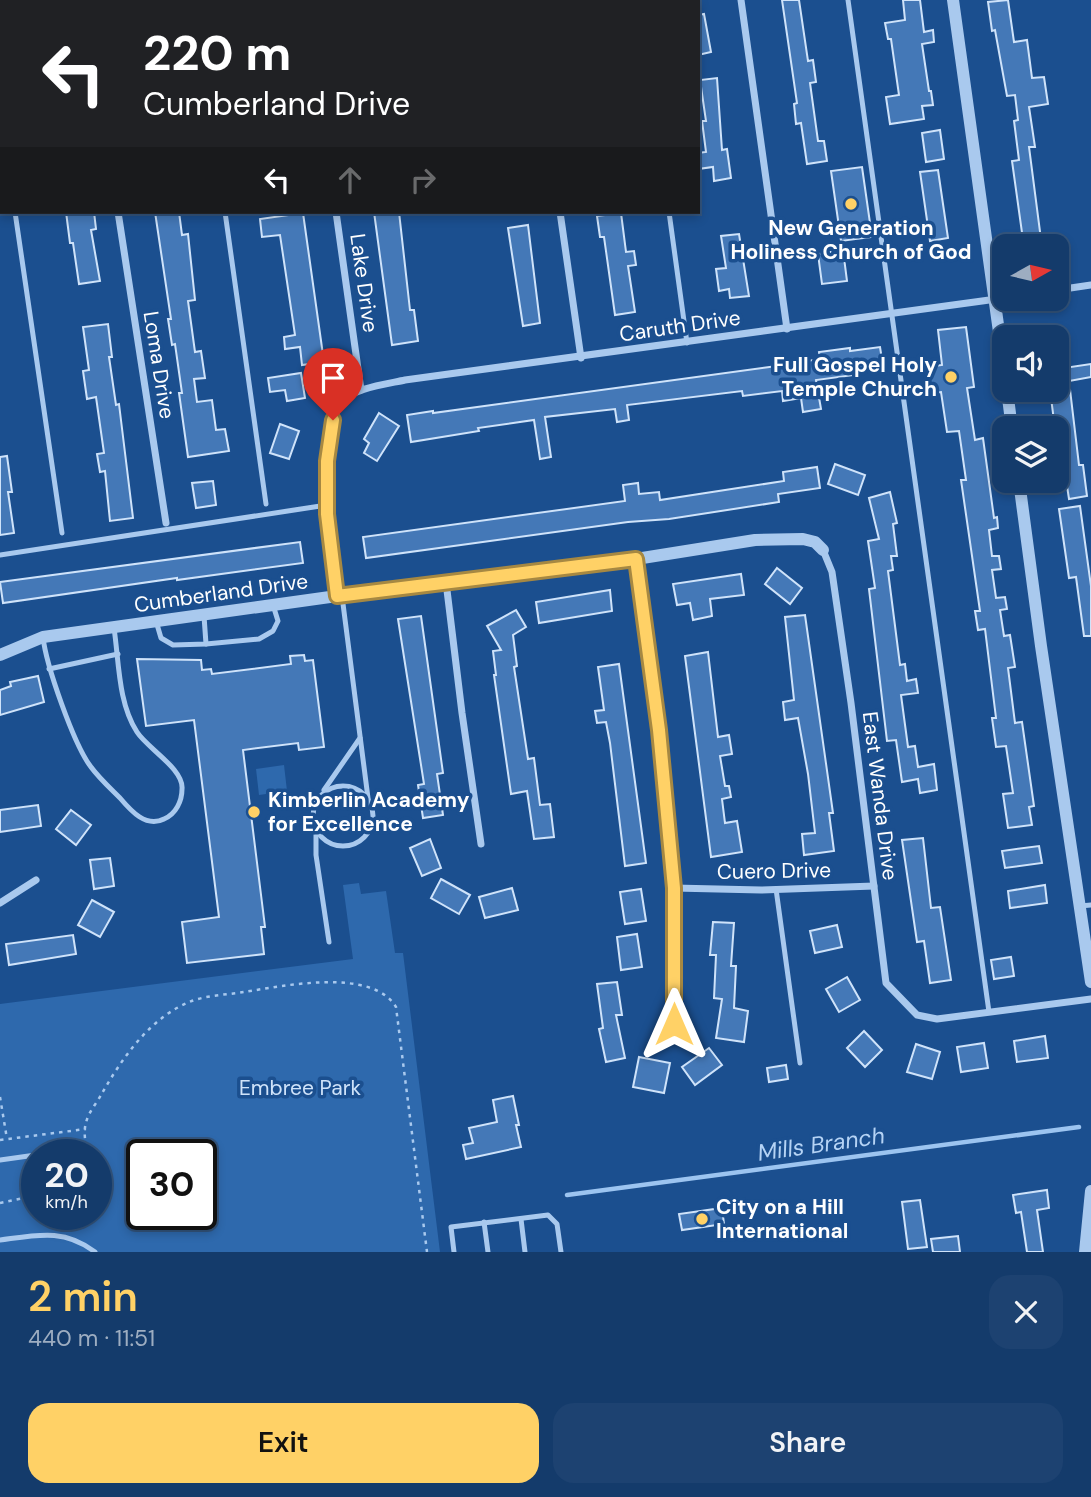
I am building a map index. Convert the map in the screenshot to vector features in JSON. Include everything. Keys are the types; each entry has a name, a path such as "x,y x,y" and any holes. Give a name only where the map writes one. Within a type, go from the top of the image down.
{"street":[{"path":"741,0 786,328"},
{"path":"953,0 992,248"},
{"name":"Loma Drive","path":"118,214 166,523"},
{"name":"Lake Drive","path":"336,214 361,390"},
{"path":"559,214 580,358"},
{"path":"1069,288 1091,285"},
{"name":"Caruth Drive","path":"361,390 405,380 992,300"},
{"path":"339,596 327,505 327,461 333,420 341,402 361,390"},
{"path":"1021,493 1085,906 1091,982"},
{"name":"Cumberland Drive","path":"0,655 43,637 636,559 755,540 803,539 815,542 823,550"},
{"name":"East Wanda Drive","path":"823,550 832,572 886,983 916,1015 937,1019 989,1012"},
{"path":"636,559 659,730 674,888 674,1024"},
{"path":"446,582 481,844"},
{"path":"0,903 36,880"},
{"name":"Cuero Drive","path":"674,888 874,886"},
{"path":"989,1012 1091,999"},
{"path":"1085,1252 1091,1191"}],"lane":[{"path":"848,0 989,1012"},
{"path":"15,214 62,533"},
{"path":"225,214 265,504"},
{"path":"668,214 687,343"},
{"path":"0,555 327,505"},
{"path":"316,830 331,844 350,846 359,842 372,826 372,806 368,798 339,596"},
{"path":"156,621 162,638 173,645 206,645 259,639 273,631 278,621 273,605"},
{"path":"204,615 206,645"},
{"path":"43,637 49,668 81,750 90,766 132,812 155,822 164,820 181,802 183,785 178,775 138,733 130,718 114,628"},
{"path":"49,668 118,654"},
{"path":"329,942 316,855 313,811 316,801 360,738"},
{"path":"322,793 341,785 351,786 368,798"},
{"path":"776,889 800,1063"},
{"path":"0,1160 21,1157"},
{"path":"454,1252 451,1227 548,1215 557,1224 561,1252"},
{"path":"521,1219 525,1252"},
{"path":"484,1223 488,1252"},
{"path":"0,1240 36,1235 63,1236 81,1241 95,1252"}],"path":[{"path":"86,1139 86,1129 92,1109 112,1075 139,1040 187,1002 311,982 354,984 373,989 386,995 396,1007 427,1252"},
{"path":"0,1097 7,1139"},
{"path":"0,1140 86,1129"},
{"path":"0,1203 21,1198"}],"green space":[{"path":"284,765 287,791 259,795 256,769"},
{"name":"Embree Park","path":"359,883 361,894 386,891 395,953 403,953 440,1252 0,1252 0,1004 353,959 343,885"}],"building":[{"path":"782,0 799,0 808,61 813,60 816,82 810,83 818,141 824,141 827,161 807,164 801,123 796,124 794,104 797,103"},
{"path":"903,0 920,0 924,32 933,30 934,42 922,44 933,105 922,106 924,119 890,124 886,97 899,95 891,39 888,39 885,23 905,20"},
{"path":"1008,0 1014,42 1027,40 1032,78 1044,77 1048,104 1029,107 1035,147 1029,147 1040,234 1022,234 1012,161 1019,160 1014,121 1018,120 1015,95 1007,96 988,2"},
{"path":"704,14 711,52 700,55 700,15"},
{"path":"717,78 722,150 727,149 731,178 714,181 713,167 700,169 700,153 706,152 702,121 706,121 700,80"},
{"path":"940,130 944,159 926,162 922,133"},
{"name":"New Generation Holiness Church of God","path":"862,167 872,237 841,241 831,171"},
{"path":"938,170 948,238 930,241 920,172"},
{"path":"66,214 94,214 96,229 91,230 100,281 79,284 73,243 70,243"},
{"path":"155,214 179,214 182,235 188,234 195,300 188,301 195,352 201,351 205,378 194,379 197,402 212,400 216,430 225,429 229,451 188,457 175,344 172,345 168,319 171,319"},
{"path":"303,214 324,362 302,365 300,347 285,349 284,337 295,335 280,235 262,237 260,219"},
{"path":"374,214 399,214 410,310 414,310 418,341 392,345"},
{"path":"621,214 626,252 634,251 636,265 628,266 635,312 615,315 604,237 600,237 597,216"},
{"path":"528,225 540,323 523,326 508,228"},
{"path":"739,234 749,296 730,298 729,289 719,291 716,269 726,268 721,236"},
{"path":"843,250 847,281 822,284 818,254"},
{"path":"108,324 112,357 109,357 116,405 119,404 133,518 110,521 105,471 100,472 97,454 104,453 96,397 87,399 83,371 89,370 83,327"},
{"path":"966,327 974,387 967,388 975,440 983,438 994,518 997,517 998,528 989,530 992,556 999,556 1001,569 992,570 996,598 1005,597 1007,609 1000,610 1004,636 1010,635 1015,667 1008,668 1015,723 1022,722 1034,806 1029,807 1032,825 1008,828 1003,794 1013,793 1006,746 996,747 992,718 996,718 985,629 978,630 975,611 980,611 961,480 966,480 959,431 947,432 941,392 931,393 928,367 942,365 938,330"},
{"path":"880,347 883,366 853,370 854,375 816,380 821,409 803,412 801,398 783,401 782,391 743,396 742,391 627,405 629,420 617,422 615,409 545,417 551,457 540,459 534,420 411,442 407,415 777,366 820,359 819,352"},
{"path":"1091,364 1091,377 1069,381 1069,367"},
{"path":"301,373 305,398 287,401 285,390 270,392 268,378"},
{"path":"1069,381 1079,465 1083,465 1087,496 1069,499 1069,416 1053,416 1052,402 1069,402"},
{"path":"379,413 399,426 377,461 364,453 369,443 364,439"},
{"path":"280,424 299,431 289,459 270,453"},
{"path":"7,456 12,492 8,492 14,533 0,535 0,457"},
{"path":"835,464 865,475 858,495 828,484"},
{"path":"817,467 820,488 778,494 779,502 366,558 363,537 625,501 623,485 638,483 639,494 659,492 660,500 784,481 783,472"},
{"path":"213,481 216,505 196,508 192,483"},
{"path":"890,492 897,523 893,524 897,556 891,556 893,570 888,571 900,665 905,664 907,681 916,679 918,693 901,695 908,747 915,746 918,767 934,764 937,790 920,793 918,779 902,782 896,740 887,741 869,589 875,588 868,541 879,539 869,498"},
{"path":"1080,506 1091,586 1091,636 1084,636 1076,577 1069,578 1059,509"},
{"path":"300,542 303,563 3,603 0,582"},
{"path":"777,568 802,588 790,604 765,584"},
{"path":"741,574 744,595 710,599 712,616 693,620 690,603 677,605 673,584"},
{"path":"610,590 612,611 539,623 536,602"},
{"path":"516,610 526,627 513,635 517,666 514,667 528,759 534,758 540,805 550,804 554,837 534,839 527,791 511,794 494,675 493,651 501,650 487,626"},
{"path":"805,615 833,813 829,813 834,851 804,855 802,834 815,833 808,774 798,718 785,720 783,702 794,700 785,617"},
{"path":"421,616 443,773 437,774 443,815 423,818 418,785 424,784 398,619"},
{"path":"708,652 718,737 729,735 732,754 720,756 725,786 729,786 731,797 722,799 725,823 737,821 742,852 711,857 685,656"},
{"path":"304,655 305,661 313,660 324,747 299,750 298,743 243,750 265,927 261,927 264,954 187,963 182,922 219,917 194,720 146,726 137,659 201,660 202,670 211,669 212,674 291,664 290,656"},
{"path":"619,664 646,863 625,866 606,722 597,723 595,711 604,710 598,667"},
{"path":"38,676 44,702 0,715 0,690 11,686 10,682"},
{"path":"38,805 41,826 0,832 0,810"},
{"path":"71,810 91,825 76,845 56,829"},
{"path":"923,838 931,908 940,907 951,980 930,983 924,941 917,942 902,840"},
{"path":"430,839 441,868 422,876 410,848"},
{"path":"1039,846 1042,863 1005,868 1002,851"},
{"path":"110,858 114,886 94,889 90,860"},
{"path":"441,879 470,895 459,914 431,898"},
{"path":"1045,885 1047,903 1010,908 1008,891"},
{"path":"512,888 518,910 485,918 479,897"},
{"path":"641,889 646,921 625,924 620,892"},
{"path":"92,900 114,912 100,937 78,925"},
{"path":"713,922 734,923 731,966 736,966 734,1008 748,1011 744,1042 716,1038 722,999 714,998 716,955 710,955"},
{"path":"837,925 842,947 815,953 810,931"},
{"path":"637,934 642,967 621,970 617,937"},
{"path":"73,935 76,954 9,965 6,944"},
{"path":"1011,957 1014,976 994,979 991,960"},
{"path":"847,977 860,1000 839,1012 826,989"},
{"path":"617,982 622,1015 616,1015 625,1058 606,1062 599,1029 603,1028 597,984"},
{"path":"864,1031 882,1050 865,1067 847,1048"},
{"path":"1045,1036 1048,1058 1017,1062 1014,1041"},
{"path":"984,1043 988,1068 961,1072 957,1047"},
{"path":"916,1044 940,1052 932,1079 907,1072"},
{"path":"709,1048 722,1065 695,1085 682,1067"},
{"path":"639,1057 670,1063 664,1093 633,1087"},
{"path":"786,1065 788,1079 769,1082 767,1068"},
{"path":"513,1096 521,1147 466,1159 463,1145 473,1143 469,1128 497,1122 493,1100"},
{"path":"1047,1190 1049,1208 1037,1210 1043,1252 1027,1252 1021,1212 1016,1213 1013,1195"},
{"path":"920,1200 927,1247 908,1249 902,1202"},
{"name":"City on a Hill International","path":"722,1208 724,1224 682,1230 679,1214"},
{"path":"958,1236 960,1252 933,1252 931,1239"}],"waterway":[{"name":"Mills Branch","path":"567,1195 1079,1127"}],"place":[{"name":"New Generation Holiness Church of God","path":"851,204"},
{"name":"Full Gospel Holy Temple Church","path":"951,377"},
{"name":"Kimberlin Academy for Excellence","path":"254,812"},
{"name":"City on a Hill International","path":"702,1219"}],"route":[{"path":"333,420 327,461 327,514 337,596 636,559 659,730 674,888 674,1024"}]}
